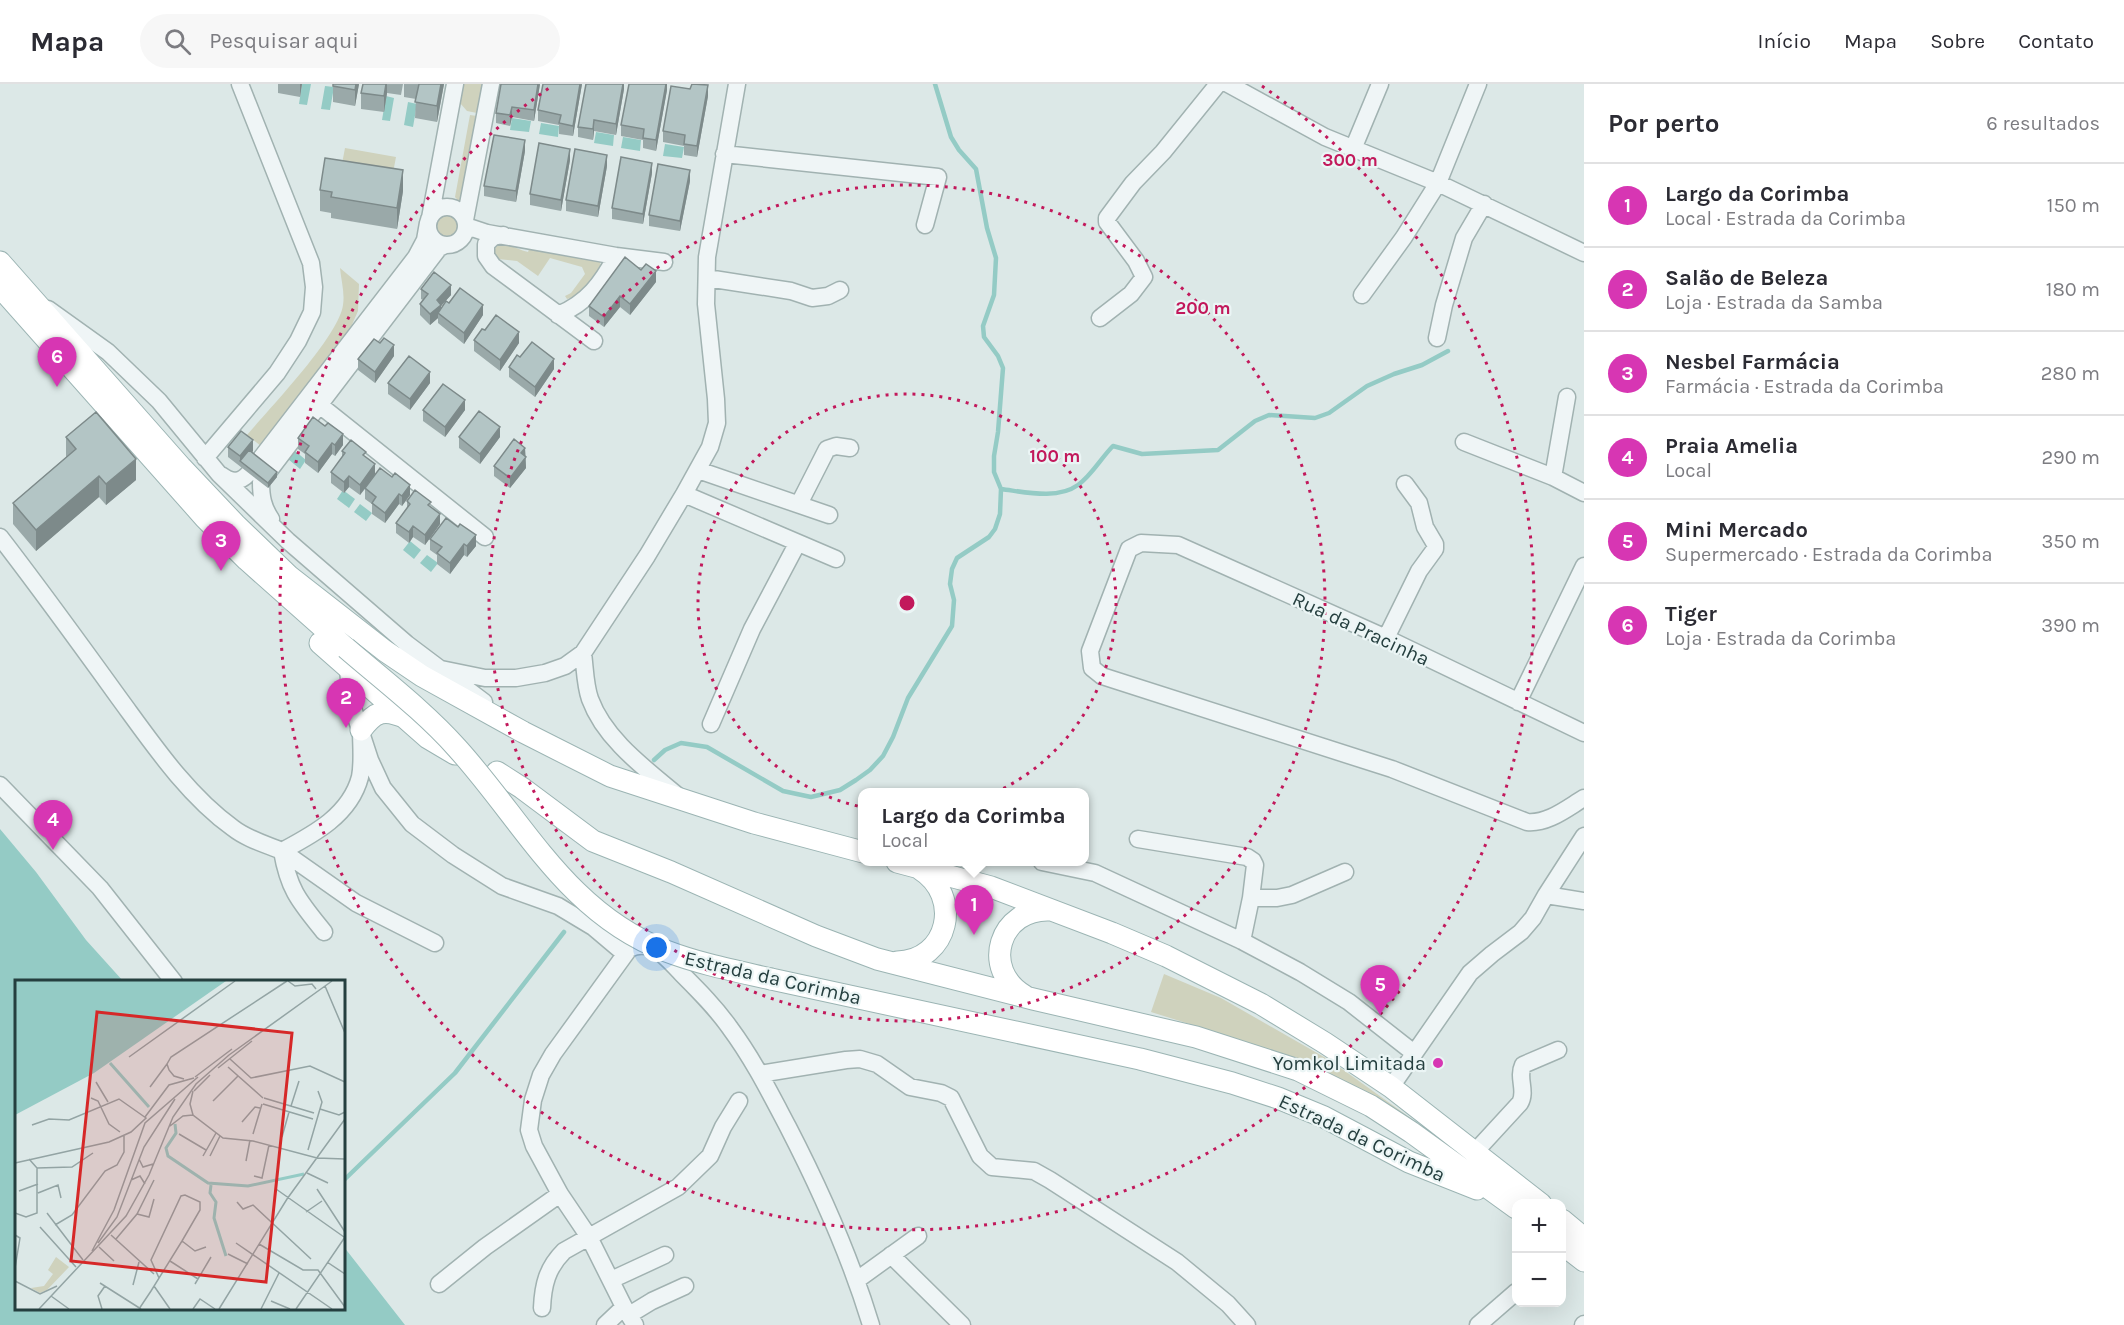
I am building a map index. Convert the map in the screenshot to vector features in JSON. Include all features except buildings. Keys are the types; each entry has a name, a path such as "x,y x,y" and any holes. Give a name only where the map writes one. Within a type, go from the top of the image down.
{"main road":[{"path":"0,262 235,524 290,576 384,651 422,676 523,732 610,776 754,823 858,851"},
{"name":"Estrada da Corimba","path":"0,287 205,518 247,560 457,747 550,865 573,890 600,914 630,933 664,951 699,963 1140,1059 1232,1083 1278,1098 1324,1117 1409,1162 1511,1204"},
{"name":"Estrada da Corimba","path":"142,448 161,479 236,566 348,669 428,738 455,754"},
{"path":"361,730 370,718 381,712 394,712 406,718"},
{"name":"Estrada da Corimba","path":"497,772 593,841 806,932 884,961 1196,1037 1298,1070 1371,1106 1511,1204"},
{"path":"884,961 900,962 923,955 935,944 944,925 945,906 941,891 925,872 911,866"},
{"name":"Estrada da Corimba","path":"915,866 991,887 1058,912 1166,956 1262,1004 1391,1087 1536,1199"},
{"path":"1033,999 1013,988 1005,975 1000,961 1001,943 1010,926 1022,916 1036,911 1058,912"},
{"path":"1568,1245 1584,1261"}],"street":[{"path":"205,459 277,373 298,341 312,312 314,287 311,263 240,84"},
{"path":"219,474 229,481 235,481 259,472 314,400 416,257 424,240 429,220 455,84"},
{"path":"314,400 439,248 462,238 491,84"},
{"path":"384,651 441,669 485,678 516,678 565,666 583,653 647,556 698,470 710,447 717,423 706,304 709,236 737,84"},
{"path":"1100,318 1131,294 1144,277 1136,261 1107,222 1110,212 1133,183 1163,152 1218,84"},
{"path":"1228,84 1324,137 1438,183 1584,253"},
{"path":"1353,149 1380,84"},
{"path":"1362,295 1404,237 1438,183 1478,84"},
{"path":"724,154 938,177 925,225"},
{"path":"1437,338 1444,305 1464,238 1484,204"},
{"path":"594,341 468,245 439,244 430,236 429,220 434,212 445,207 457,210 474,230 616,256 664,262"},
{"path":"493,266 486,256 486,244 493,237 503,235"},
{"path":"558,315 572,309 591,295 606,275 616,256"},
{"path":"707,278 791,291 812,298 828,296 840,290"},
{"path":"29,296 108,352 159,401 219,474 288,541 407,644 523,732"},
{"path":"1553,477 1567,397"},
{"path":"314,400 485,537"},
{"path":"1464,442 1553,477 1584,494"},
{"path":"799,504 826,449 836,446 850,448"},
{"path":"698,470 829,515"},
{"path":"259,472 261,496 265,509 288,541"},
{"path":"1386,638 1419,572 1436,549 1425,527 1419,503 1405,484"},
{"path":"684,494 836,559"},
{"path":"0,537 163,758 189,788 231,827 246,837 282,851 356,903 435,943"},
{"path":"711,724 752,629 797,543"},
{"name":"Rua da Pracinha","path":"1584,734 1386,638 1178,545 1150,543 1133,545 1126,554 1090,651 1092,668 1101,676 1392,769 1527,822 1547,819 1584,798"},
{"path":"1518,702 1584,566"},
{"path":"583,653 589,697 597,715 634,757 682,799"},
{"path":"348,669 351,702 370,760 383,788 412,824 453,855 502,886 558,906 593,927 625,954"},
{"path":"282,851 316,832 339,814 352,797 360,775 361,730"},
{"path":"0,785 100,888 173,980"},
{"path":"1391,1087 1470,973 1521,932 1533,918 1584,836"},
{"path":"1138,839 1247,857 1253,861 1255,866 1251,898 1242,941"},
{"path":"282,851 285,873 293,892 324,932"},
{"path":"1064,866 1095,873 1242,941 1349,1002 1414,1053"},
{"path":"1251,898 1277,898 1292,895 1345,872"},
{"path":"1546,895 1584,901"},
{"path":"629,1316 589,1237 560,1194 534,1146 529,1130 533,1100 541,1075 553,1054 629,949 643,945 656,948 712,1005 731,1029 760,1074 807,1165 857,1280 871,1325"},
{"path":"1474,1153 1523,1098 1521,1071 1523,1065 1558,1050"},
{"path":"760,1074 860,1059 877,1064 910,1087 941,1092 951,1098 980,1156 992,1167 1034,1171 1050,1180 1178,1262 1228,1304 1247,1325"},
{"path":"542,1308 543,1287 549,1270 564,1251 678,1186 694,1173 710,1156 723,1127 739,1101"},
{"path":"439,1284 485,1247 560,1194"},
{"path":"857,1280 918,1236"},
{"path":"611,1280 665,1255"},
{"path":"891,1255 962,1325"},
{"path":"605,1325 629,1316 652,1301 685,1286"},
{"path":"1478,1325 1512,1295"}],"green space":[{"path":"464,84 482,84 477,113 467,111 460,103"},
{"path":"470,115 477,116 461,204 455,197"},
{"path":"345,148 396,157 392,178 341,169"},
{"path":"447,214 456,218 460,227 456,236 447,240 438,236 434,227 438,218"},
{"path":"498,243 528,252 530,247 596,259 600,262 601,267 582,294 567,299 565,296 571,293 585,274 582,267 550,258 538,276 517,261 498,259 494,251"},
{"path":"340,268 359,284 358,311 347,336 317,371 261,446 247,435 317,353 339,318 343,305"},
{"path":"1164,974 1221,998 1331,1061 1483,1170 1382,1103 1271,1051 1151,1012"}],"water":[{"path":"302,84 311,84 307,105 299,104"},
{"path":"325,86 334,87 330,110 321,109"},
{"path":"386,96 394,98 390,121 382,120"},
{"path":"408,102 417,104 413,127 404,125"},
{"path":"512,118 531,121 529,132 510,130"},
{"path":"541,123 559,126 558,137 539,134"},
{"path":"596,132 614,135 613,146 594,143"},
{"path":"623,137 641,140 640,151 621,148"},
{"path":"665,144 684,147 682,158 663,156"},
{"path":"295,451 306,460 300,469 288,459"},
{"path":"343,490 355,499 349,508 337,499"},
{"path":"360,504 372,513 366,521 354,512"},
{"path":"410,541 421,550 414,559 403,550"},
{"path":"427,555 438,563 431,572 420,563"},
{"path":"0,829 36,872 86,940 122,980 15,980 15,1310 345,1310 345,1248 405,1325 0,1325"}],"waterway":[{"path":"654,760 665,750 681,743 707,747 783,791 811,797 840,790 856,780 870,770 883,756 908,698 952,626 954,600 950,584 952,569 957,558 989,537 995,529 1000,514 1001,489 994,472 994,456 1003,368 998,356 984,337 983,326 994,295 996,258 987,228 976,169 951,137 935,84"},
{"path":"1001,489 1041,494 1070,490 1088,476 1113,446 1142,454 1218,450 1255,421 1269,415 1315,418 1329,413 1367,386 1422,365 1448,351"},
{"path":"345,1179 455,1073 564,932"}],"place":[{"name":"Tiger","path":"57,387"},
{"name":"Nesbel Farmácia","path":"221,571"},
{"name":"Salão de Beleza","path":"346,728"},
{"name":"Praia Amelia","path":"53,850"},
{"name":"Largo da Corimba","path":"974,935"},
{"name":"Mini Mercado","path":"1380,1015"},
{"name":"Yomkol Limitada","path":"1438,1063"}]}
